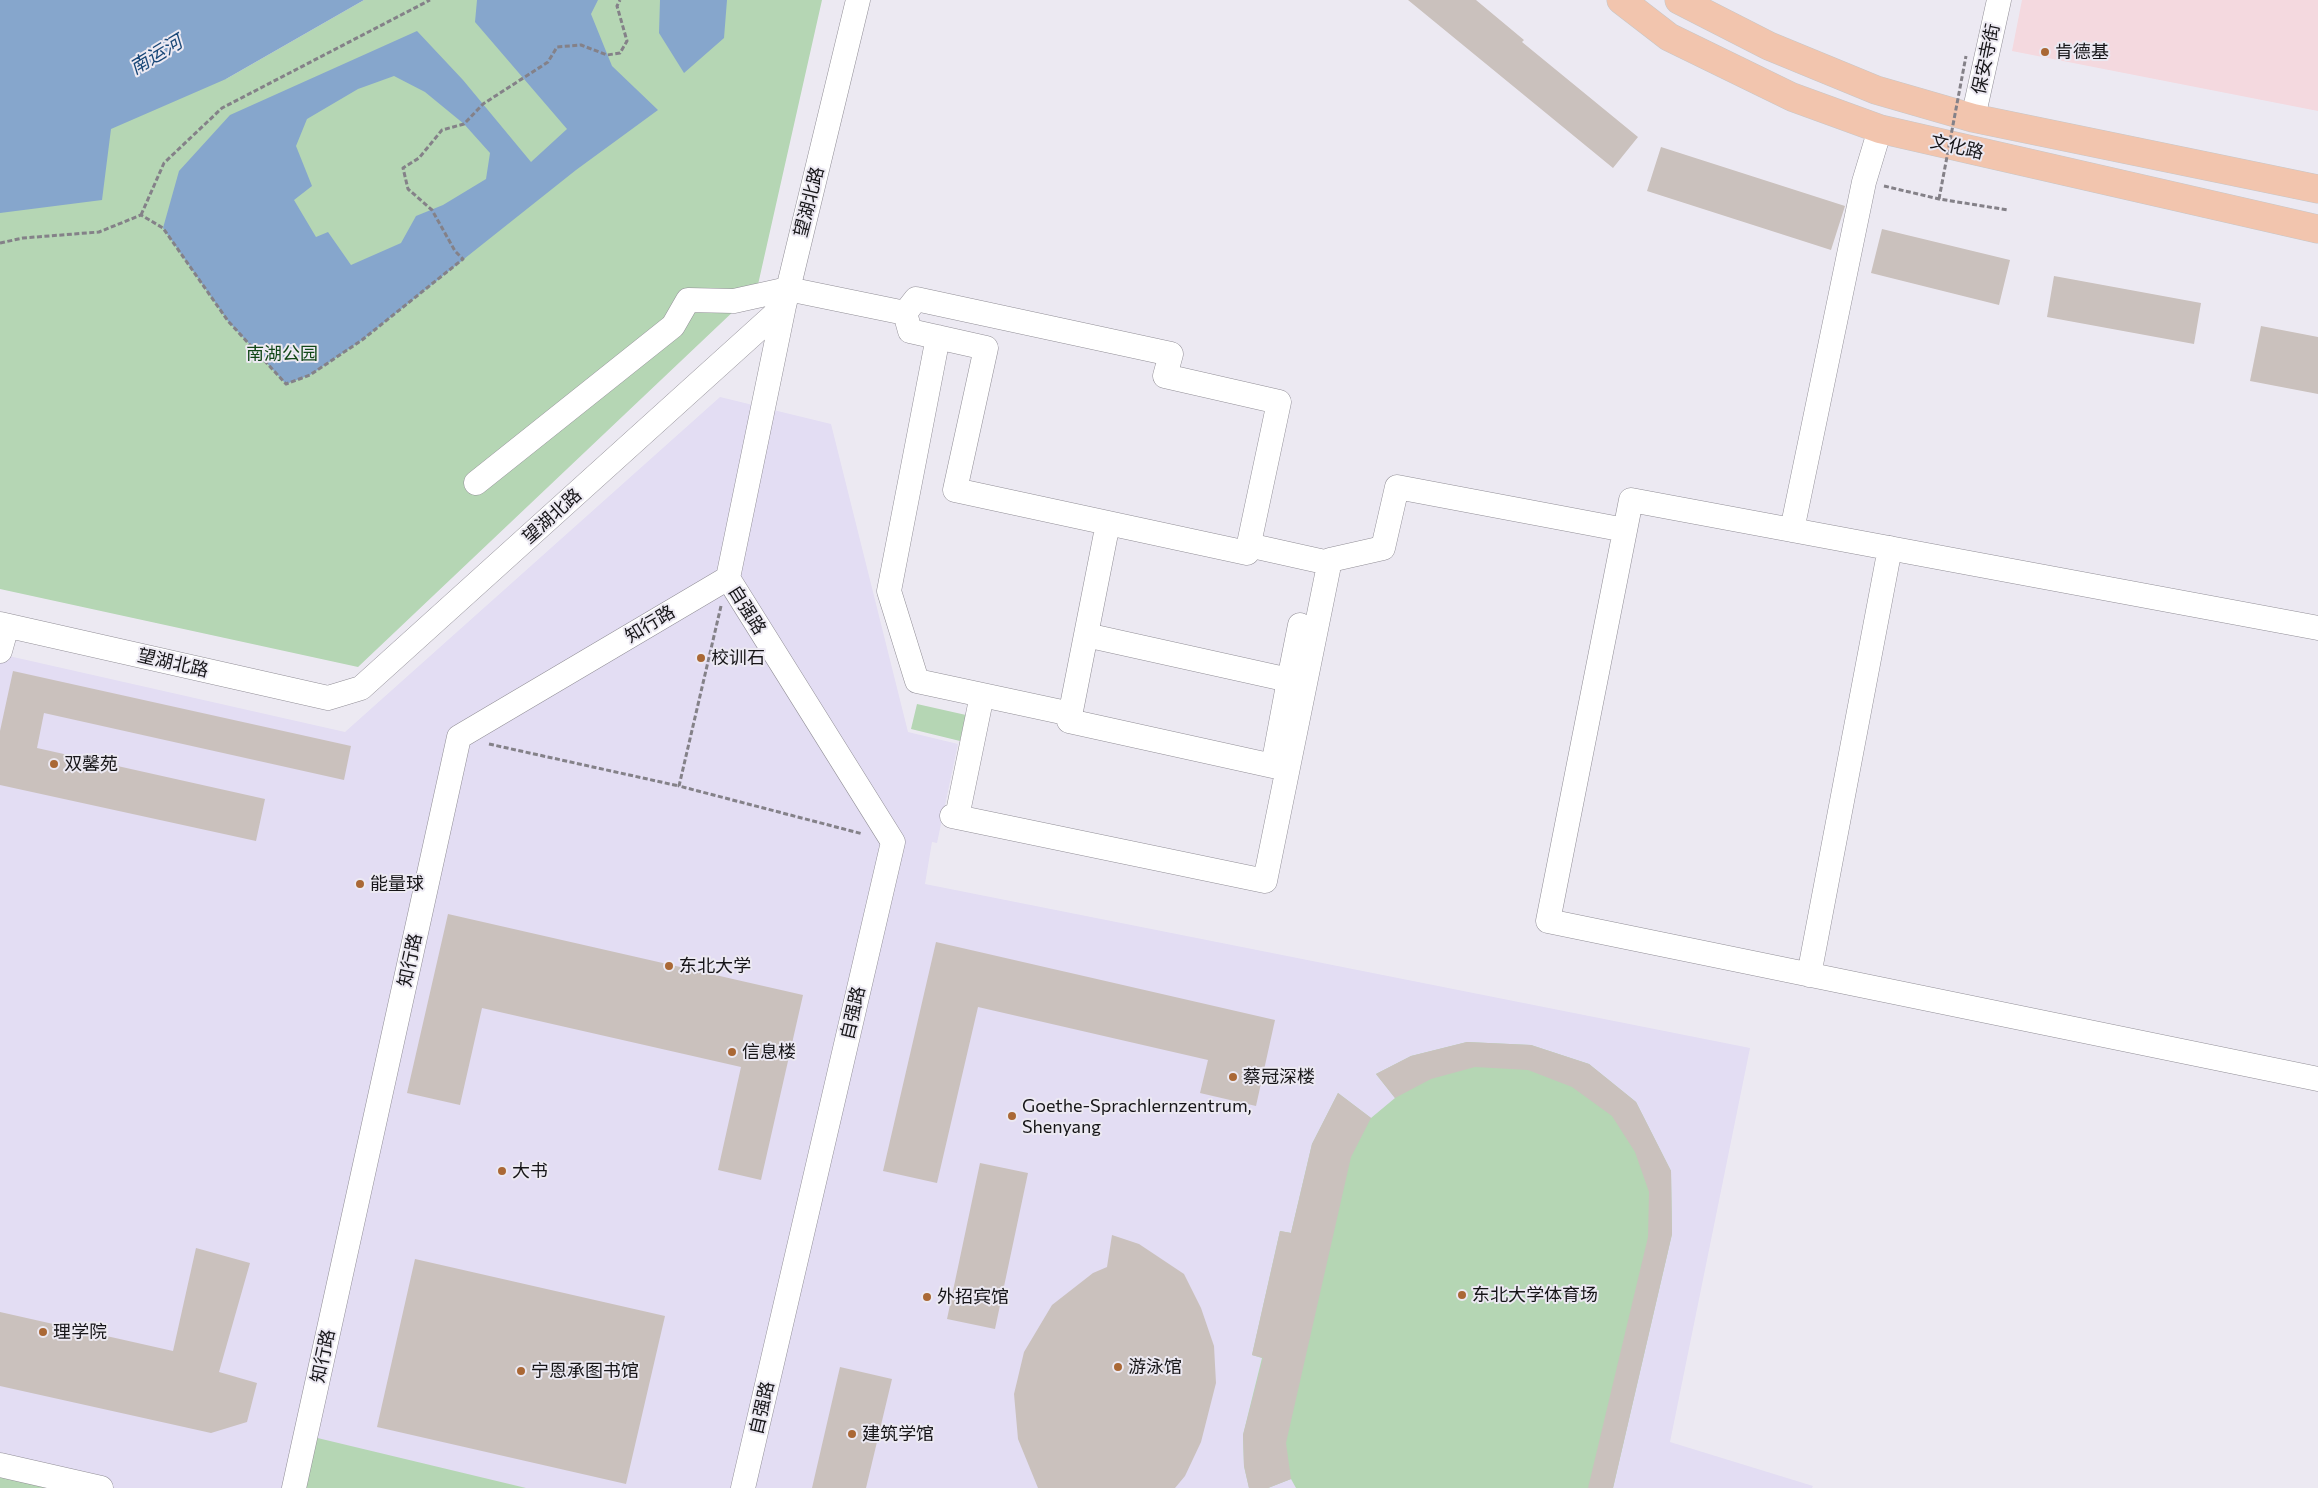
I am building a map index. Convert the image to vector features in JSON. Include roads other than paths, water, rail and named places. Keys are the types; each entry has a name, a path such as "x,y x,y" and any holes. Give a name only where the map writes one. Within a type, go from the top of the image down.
{"main road":[{"name":"文化路","path":"1621,0 1669,37 1792,97 1880,129 2318,229"},
{"name":"文化路","path":"1679,0 1769,46 1876,90 1973,118 2318,189"}],"street":[{"name":"望湖北路","path":"3,625 328,698 361,688 786,298 858,0"},
{"name":"保安寺街","path":"1973,118 1999,0"},
{"path":"1792,530 1864,182 1880,129"},
{"path":"728,578 786,298"},
{"path":"476,483 673,326 688,300 734,301 786,298 905,313"},
{"path":"905,313 916,299 1171,354 1165,376 1279,402 1247,553 955,490 994,316"},
{"path":"905,313 910,331 986,348"},
{"path":"938,337 889,591 917,682 1071,714"},
{"path":"1248,545 1322,562 1383,548 1397,487 1625,530"},
{"path":"2318,628 1631,500 1548,921 2318,1079"},
{"path":"1108,523 1069,721 1273,766 1289,680 1322,562"},
{"path":"1810,975 1890,548"},
{"path":"982,695 954,816 1265,881 1322,562"},
{"name":"知行路","path":"294,1488 459,737 728,578"},
{"name":"自强路","path":"728,578 893,842 743,1488"},
{"path":"0,652 3,625"},
{"path":"1086,635 1289,680"},
{"path":"0,1465 101,1488"}],"water":[{"name":"南运河","path":"0,0 364,0 226,79 111,129 102,200 0,213"},
{"path":"477,0 598,0 591,14 612,66 658,110 576,170 362,340 310,375 286,384 228,321 163,228 179,171 230,115 417,31 463,80 531,162 567,129 475,22","holes":["394,76 425,92 464,124 490,153 486,179 443,205 416,216 401,243 351,265 328,232 316,237 294,200 312,186 296,146 307,119 358,89"]},
{"path":"660,0 727,0 724,38 684,73 659,33"}],"place":[{"name":"肯德基","path":"2045,52"},
{"name":"校训石","path":"701,658"},
{"name":"双馨苑","path":"54,764"},
{"name":"能量球","path":"360,884"},
{"name":"东北大学","path":"669,966"},
{"name":"信息楼","path":"732,1052"},
{"name":"蔡冠深楼","path":"1233,1077"},
{"name":"Goethe-Sprachlernzentrum, Shenyang","path":"1012,1116"},
{"name":"大书","path":"502,1171"},
{"name":"东北大学体育场","path":"1462,1295"},
{"name":"外招宾馆","path":"927,1297"},
{"name":"理学院","path":"43,1332"},
{"name":"游泳馆","path":"1118,1367"},
{"name":"宁恩承图书馆","path":"521,1371"},
{"name":"建筑学馆","path":"852,1434"}],"park label":[{"name":"南湖公园","path":"282,354"}]}
